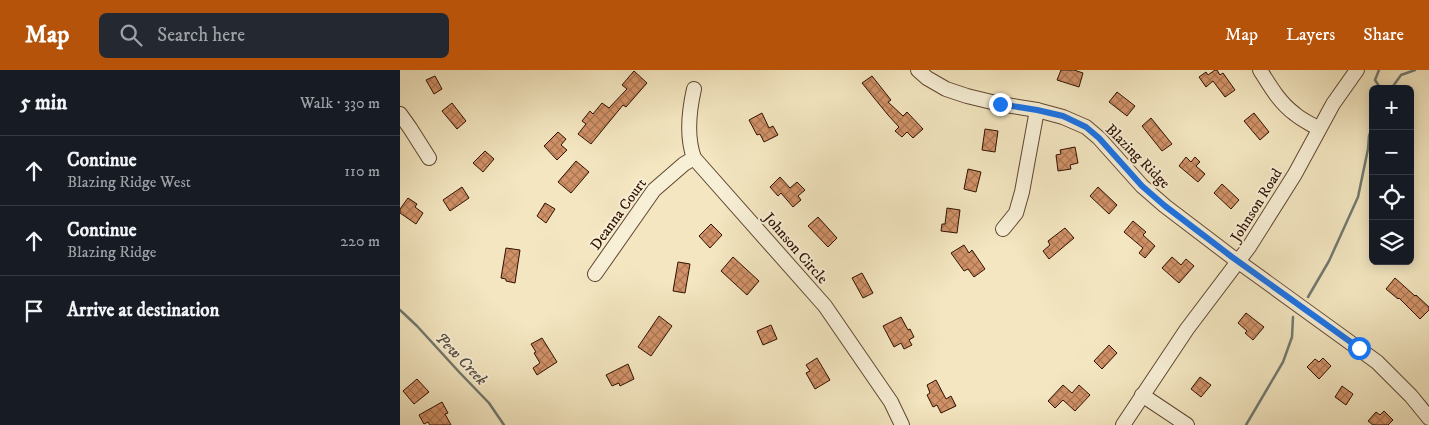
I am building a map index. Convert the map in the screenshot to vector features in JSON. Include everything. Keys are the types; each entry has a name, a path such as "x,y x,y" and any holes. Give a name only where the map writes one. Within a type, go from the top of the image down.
{"street":[{"name":"Blazing Ridge","path":"918,70 926,78 946,90 1000,104 1063,116 1086,127 1099,138 1142,186 1165,206 1377,362 1411,396 1429,418"},
{"path":"1260,70 1273,92 1284,104 1296,115 1319,129"},
{"name":"Johnson Road","path":"1123,425 1187,329 1239,262 1271,215 1333,104 1357,70"},
{"path":"694,89 689,111 690,148 694,158"},
{"path":"1003,230 1016,213 1022,192 1037,110"},
{"path":"400,114 429,158"},
{"name":"Deanna Court","path":"595,274 654,190 684,164 694,158"},
{"name":"Johnson Circle","path":"694,158 825,306 891,402 902,425"},
{"path":"1142,395 1187,425"}],"building":[{"path":"1061,70 1074,70 1083,73 1079,87 1057,80"},
{"path":"1215,70 1220,75 1223,73 1235,90 1225,97 1213,81 1206,87 1199,77 1206,72 1208,75"},
{"path":"634,71 647,83 626,107 623,105 591,144 578,134 586,124 582,121 590,111 593,114 602,103 609,108 627,89 622,85"},
{"path":"435,76 442,89 434,94 426,80"},
{"path":"872,76 891,100 888,102 903,116 907,112 923,129 913,138 907,132 902,137 895,131 899,127 862,83"},
{"path":"1117,92 1135,106 1127,116 1109,102"},
{"path":"452,103 466,121 457,129 442,111"},
{"path":"762,113 769,128 773,126 778,135 764,142 760,134 757,135 749,120"},
{"path":"1254,113 1269,132 1260,140 1244,121"},
{"path":"1151,118 1172,144 1162,151 1142,126"},
{"path":"985,129 998,131 995,152 982,150"},
{"path":"558,132 566,139 561,145 567,150 557,160 544,146"},
{"path":"1075,147 1078,163 1070,165 1071,169 1058,171 1056,155 1061,154 1060,150"},
{"path":"485,151 494,159 483,172 473,163"},
{"path":"1186,157 1191,162 1195,157 1200,162 1196,166 1205,174 1198,182 1179,166"},
{"path":"576,161 589,172 571,193 558,182"},
{"path":"968,169 981,172 976,192 964,189"},
{"path":"780,177 790,188 797,182 805,190 798,196 801,200 793,207 781,193 778,196 770,187"},
{"path":"1222,184 1239,200 1231,209 1214,193"},
{"path":"462,187 469,198 450,211 443,200"},
{"path":"1098,187 1117,205 1109,214 1090,196"},
{"path":"408,198 417,204 415,207 423,213 416,224 400,213 400,209"},
{"path":"545,203 555,209 546,223 537,216"},
{"path":"947,208 960,210 957,233 941,231 942,224 945,224"},
{"path":"818,217 837,238 828,247 808,226"},
{"path":"1133,221 1146,232 1143,235 1155,246 1145,258 1139,253 1143,248 1124,232"},
{"path":"711,224 722,235 710,248 699,236"},
{"path":"1065,228 1074,238 1049,259 1043,251 1050,245 1048,241"},
{"path":"964,245 969,253 972,250 985,269 974,277 968,269 964,271 951,253"},
{"path":"506,248 520,250 515,283 501,278"},
{"path":"733,257 759,281 747,295 721,271"},
{"path":"1172,257 1181,265 1186,259 1194,266 1179,283 1162,268"},
{"path":"678,262 690,264 685,293 673,291"},
{"path":"862,273 873,293 863,298 852,278"},
{"path":"1395,278 1429,307 1429,310 1420,319 1399,298 1386,289"},
{"path":"1246,313 1264,327 1253,340 1238,323"},
{"path":"659,316 672,326 651,356 638,347"},
{"path":"901,317 914,337 909,340 912,345 904,349 901,343 894,347 883,326"},
{"path":"771,325 777,339 763,345 757,331"},
{"path":"542,338 557,362 537,375 533,368 540,363 531,344"},
{"path":"1109,345 1117,353 1102,369 1094,361"},
{"path":"817,358 830,380 815,389 806,373 810,371 806,365"},
{"path":"1323,358 1331,366 1319,379 1307,367 1315,359 1319,362"},
{"path":"628,364 634,379 620,386 619,383 612,386 606,375"},
{"path":"1200,377 1211,385 1201,397 1191,389"},
{"path":"417,379 429,392 414,404 403,391"},
{"path":"936,380 946,399 951,396 956,406 941,413 937,405 933,407 927,395 930,393 927,385"},
{"path":"1063,385 1072,393 1079,385 1090,395 1075,411 1063,400 1055,408 1048,401"},
{"path":"1342,386 1353,394 1346,405 1335,397"},
{"path":"442,402 448,413 445,414 451,425 430,425 428,422 424,424 419,415"},
{"path":"1384,411 1393,420 1388,425 1373,425 1368,421 1376,412 1380,415"}],"waterway":[{"path":"1378,85 1375,80 1379,70"},
{"path":"1394,85 1401,75 1415,70"},
{"path":"1308,297 1329,261 1358,197 1371,130"},
{"name":"Pew Creek","path":"400,310 489,403 504,425"},
{"path":"1246,425 1283,362 1292,337 1293,317"}],"route":[{"path":"1000,104 1063,116 1086,127 1099,138 1142,186 1165,206 1232,257 1359,348"}]}
